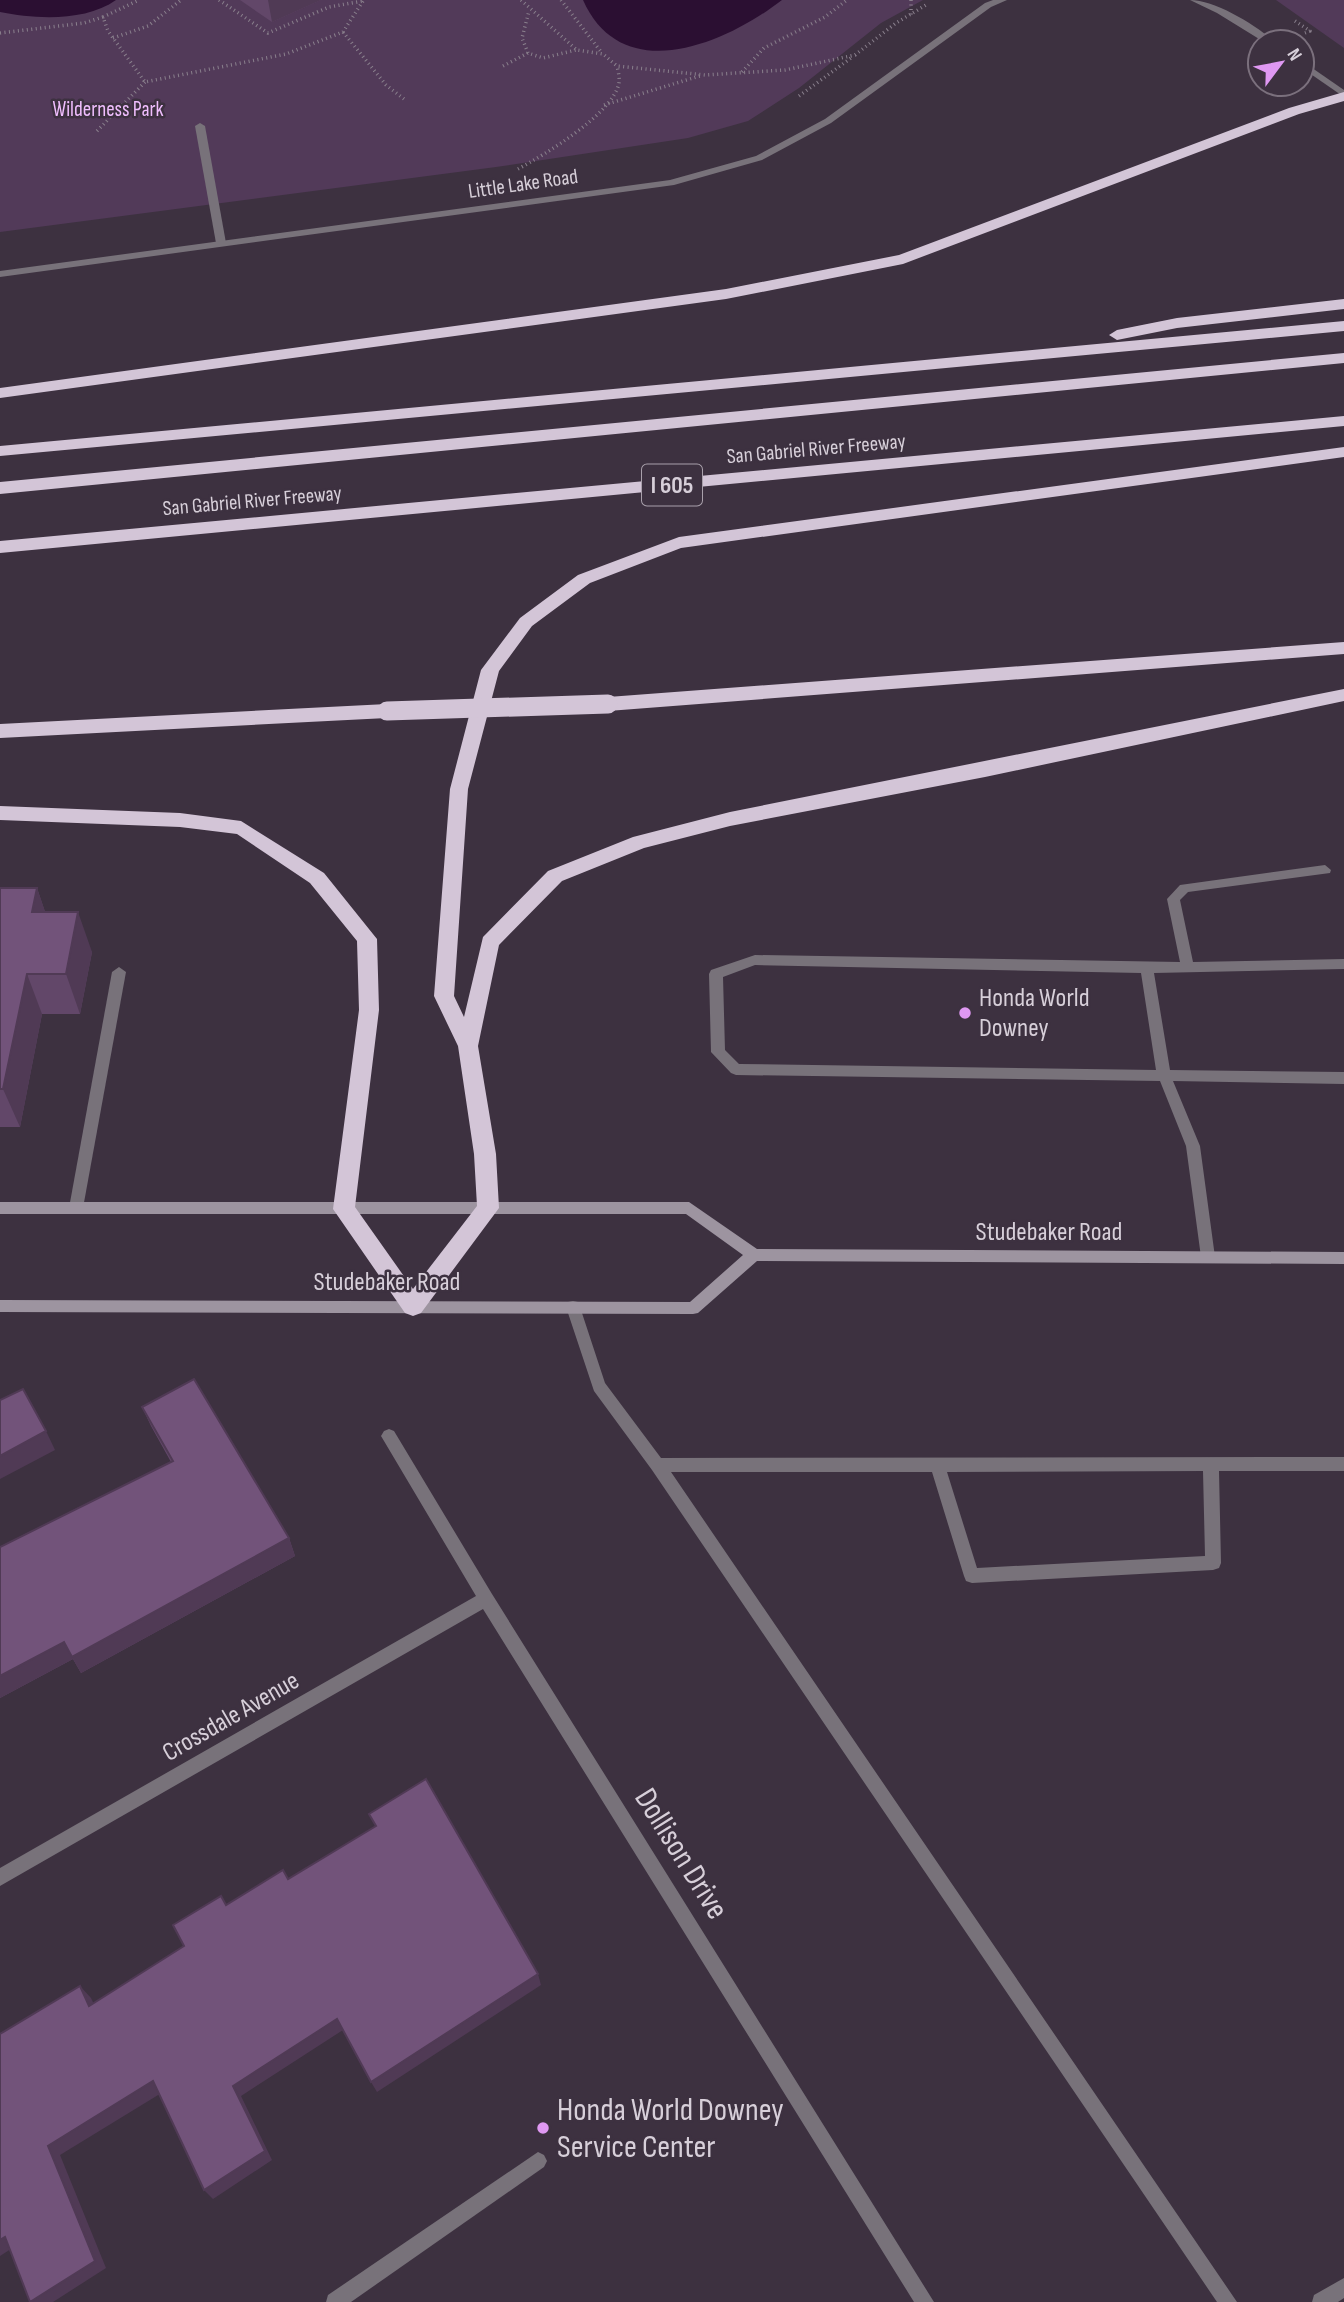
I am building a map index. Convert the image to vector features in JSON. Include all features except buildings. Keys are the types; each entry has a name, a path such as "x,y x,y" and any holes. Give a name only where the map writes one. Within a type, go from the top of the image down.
{"highway":[{"path":"0,393 699,298 903,260 1294,111 1344,95"},
{"path":"1010,356 1177,323 1344,304"},
{"path":"0,451 1344,327"},
{"path":"0,488 1344,358"},
{"name":"San Gabriel River Freeway","path":"0,547 1344,421"},
{"path":"0,813 103,820 180,820 240,828 317,878 367,939 369,1010 344,1209 413,1306 488,1208 485,1154 468,1046 444,996 459,789 490,670 526,622 584,579 679,543 1344,452"},
{"path":"0,731 387,711 608,704 1344,648"},
{"path":"468,1046 490,942 555,876 640,842 730,819 985,770 1344,695"}],"main road":[{"path":"0,1208 689,1208 754,1255"},
{"name":"Studebaker Road","path":"0,1306 693,1308 754,1255 1344,1258"}],"street":[{"name":"Little Lake Road","path":"0,274 671,183 759,158 828,121 988,5 1002,0"},
{"path":"1195,0 1247,28"},
{"path":"1316,74 1344,95"},
{"path":"200,126 221,243"},
{"path":"1188,967 1173,899 1185,888 1325,870"},
{"path":"1344,964 1147,968 754,961 716,974 718,1052 736,1069 1344,1078"},
{"path":"1147,968 1164,1075 1193,1146 1208,1257"},
{"path":"76,1208 119,972"},
{"path":"573,1307 599,1386 657,1465 1228,2302"},
{"name":"Dollison Drive","path":"389,1436 486,1599 925,2302"},
{"path":"937,1464 972,1576 1213,1563 1211,1466"},
{"path":"657,1465 1344,1464"},
{"name":"Crossdale Avenue","path":"0,1877 486,1599"},
{"path":"335,2302 538,2161"},
{"path":"1321,2302 1344,2287"}],"path":[{"path":"0,33 84,23 136,5 139,0"},
{"path":"113,38 148,26 181,0"},
{"path":"219,0 268,33 329,7 364,1"},
{"path":"521,0 529,10 577,50"},
{"path":"561,0 603,54 617,66 705,75 785,70 855,55"},
{"path":"741,72 764,48 825,17 847,0"},
{"path":"911,0 911,15"},
{"path":"792,100 896,23 934,0"},
{"path":"97,131 145,82 286,54 343,32 364,1"},
{"path":"528,53 522,38 529,10"},
{"path":"103,18 113,38 145,82"},
{"path":"343,32 386,85 404,99"},
{"path":"503,66 528,53 543,58 577,50 603,54"},
{"path":"531,167 518,169 555,149 603,106 619,84 617,66"},
{"path":"603,106 705,75"}],"green space":[{"name":"Wilderness Park","path":"0,0 923,0 881,23 799,88 748,121 688,138 496,167 0,232"},
{"path":"1276,0 1344,0 1344,48"}],"shaded area":[{"path":"0,0 116,0 90,12 44,17 0,12"},
{"path":"583,0 782,0 732,31 704,43 676,50 648,50 623,43 600,27"}],"place":[{"name":"Honda World Downey","path":"965,1013"},
{"name":"Honda World Downey Service Center","path":"543,2128"}]}
